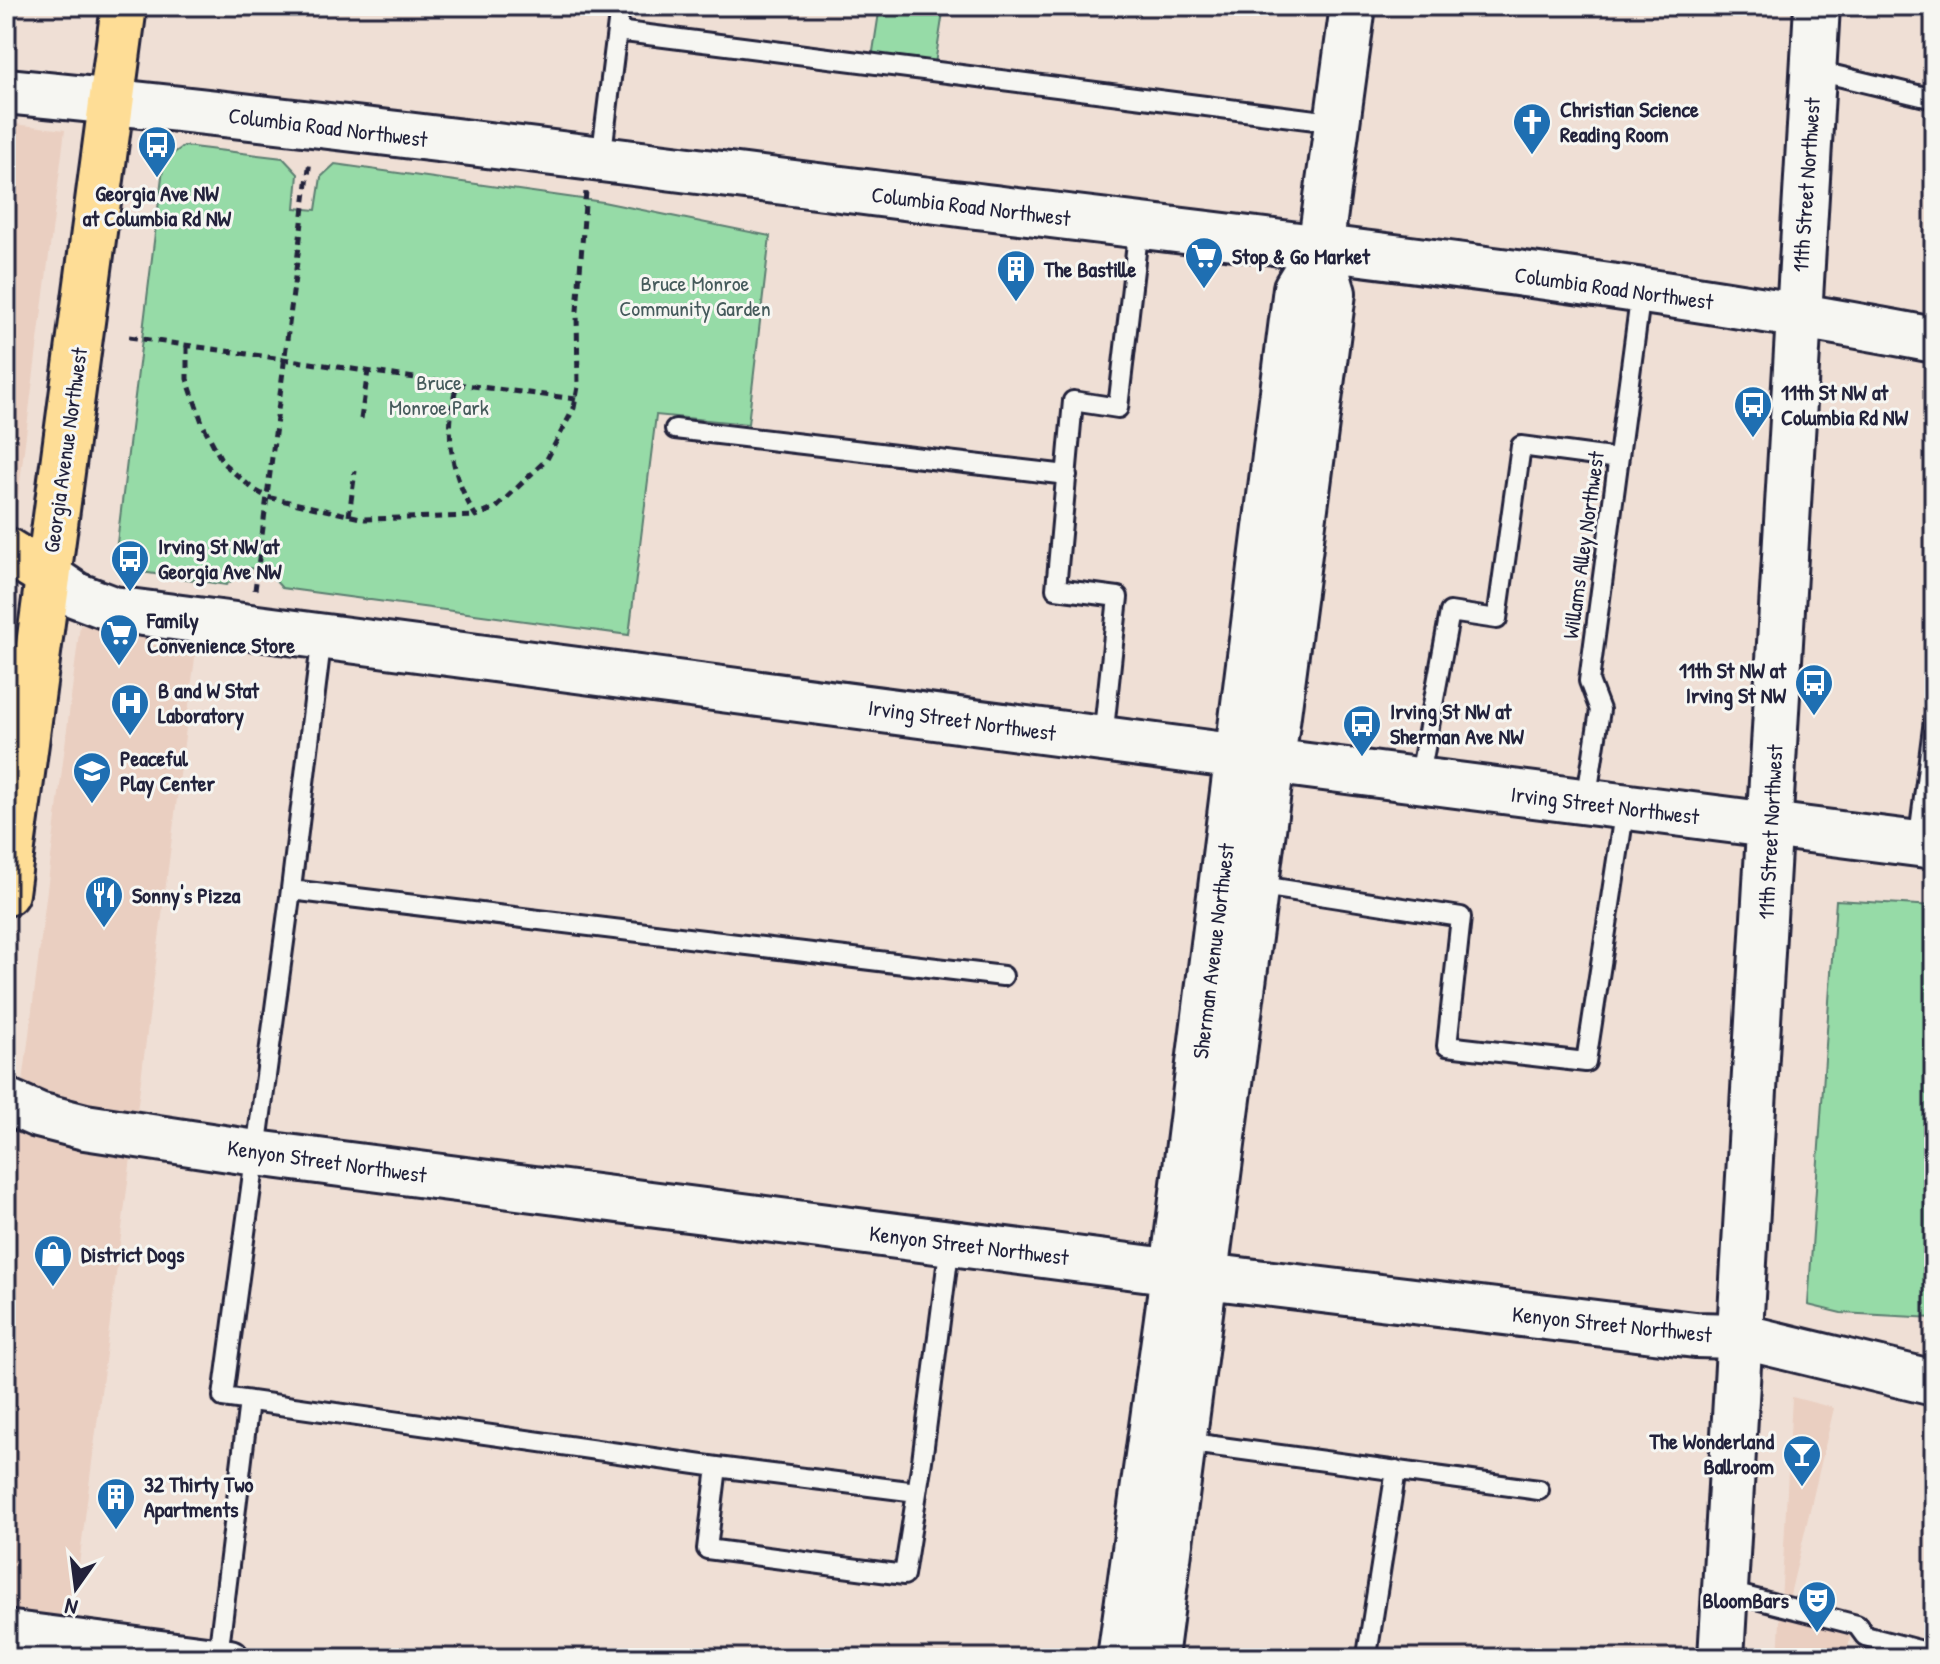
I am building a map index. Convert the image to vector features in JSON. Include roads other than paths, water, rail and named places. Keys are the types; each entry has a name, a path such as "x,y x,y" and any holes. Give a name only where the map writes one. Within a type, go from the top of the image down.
{"main road":[{"name":"Georgia Avenue Northwest","path":"6,893 124,6"},
{"name":"Sherman Avenue Northwest","path":"1155,1658 1184,1442 1189,1274 1254,759 1333,293 1320,249 1353,6"},
{"name":"11th Street Northwest","path":"1721,1658 1817,6"},
{"name":"Columbia Road Northwest","path":"6,91 111,102 594,175 1139,226 1320,249 1799,314 1934,340"},
{"name":"Irving Street Northwest","path":"6,550 76,595 107,608 1926,845"},
{"name":"Sherman Avenue Northwest","path":"1120,1658 1255,885 1254,759"},
{"name":"Kenyon Street Northwest","path":"6,1101 38,1115 85,1127 256,1153 1189,1274 1695,1335 1740,1336 1934,1383"}],"street":[{"path":"6,1629 224,1657"}],"lane":[{"path":"594,175 620,6"},
{"path":"617,31 1339,123"},
{"path":"1813,70 1934,99"},
{"path":"1103,739 1118,597 1056,589 1073,401 1118,408 1139,226"},
{"name":"Willams Alley Northwest","path":"1255,885 1461,917 1447,1046 1586,1062 1606,805 1600,710 1589,681 1641,292"},
{"path":"675,429 1067,475"},
{"path":"1419,781 1450,612 1497,619 1521,446 1618,459"},
{"path":"322,636 223,1397 917,1492"},
{"path":"1926,845 1934,720"},
{"path":"291,890 1003,976"},
{"path":"717,1467 707,1549 904,1575 950,1243"},
{"path":"224,1657 249,1401"},
{"path":"1184,1442 1539,1490"},
{"path":"1368,1649 1396,1470"},
{"path":"1725,1591 1857,1625 1865,1636 1934,1654"}],"place":[{"name":"Christian Science Reading Room","path":"1532,156"},
{"name":"Georgia Ave NW at Columbia Rd NW","path":"157,179"},
{"name":"Stop & Go Market","path":"1204,290"},
{"name":"The Bastille","path":"1016,303"},
{"name":"11th St NW at Columbia Rd NW","path":"1753,439"},
{"name":"Irving St NW at Georgia Ave NW","path":"130,593"},
{"name":"Family Convenience Store","path":"119,667"},
{"name":"11th St NW at Irving St NW","path":"1814,717"},
{"name":"B and W Stat Laboratory","path":"130,737"},
{"name":"Irving St NW at Sherman Ave NW","path":"1362,758"},
{"name":"Peaceful Play Center","path":"92,805"},
{"name":"Sonny's Pizza","path":"104,929"},
{"name":"District Dogs","path":"53,1288"},
{"name":"The Wonderland Ballroom","path":"1802,1488"},
{"name":"32 Thirty Two Apartments","path":"116,1531"},
{"name":"BloomBars","path":"1817,1634"}],"park label":[{"name":"Bruce Monroe Community Garden","path":"695,296"},
{"name":"Bruce Monroe Park","path":"439,394"}]}
